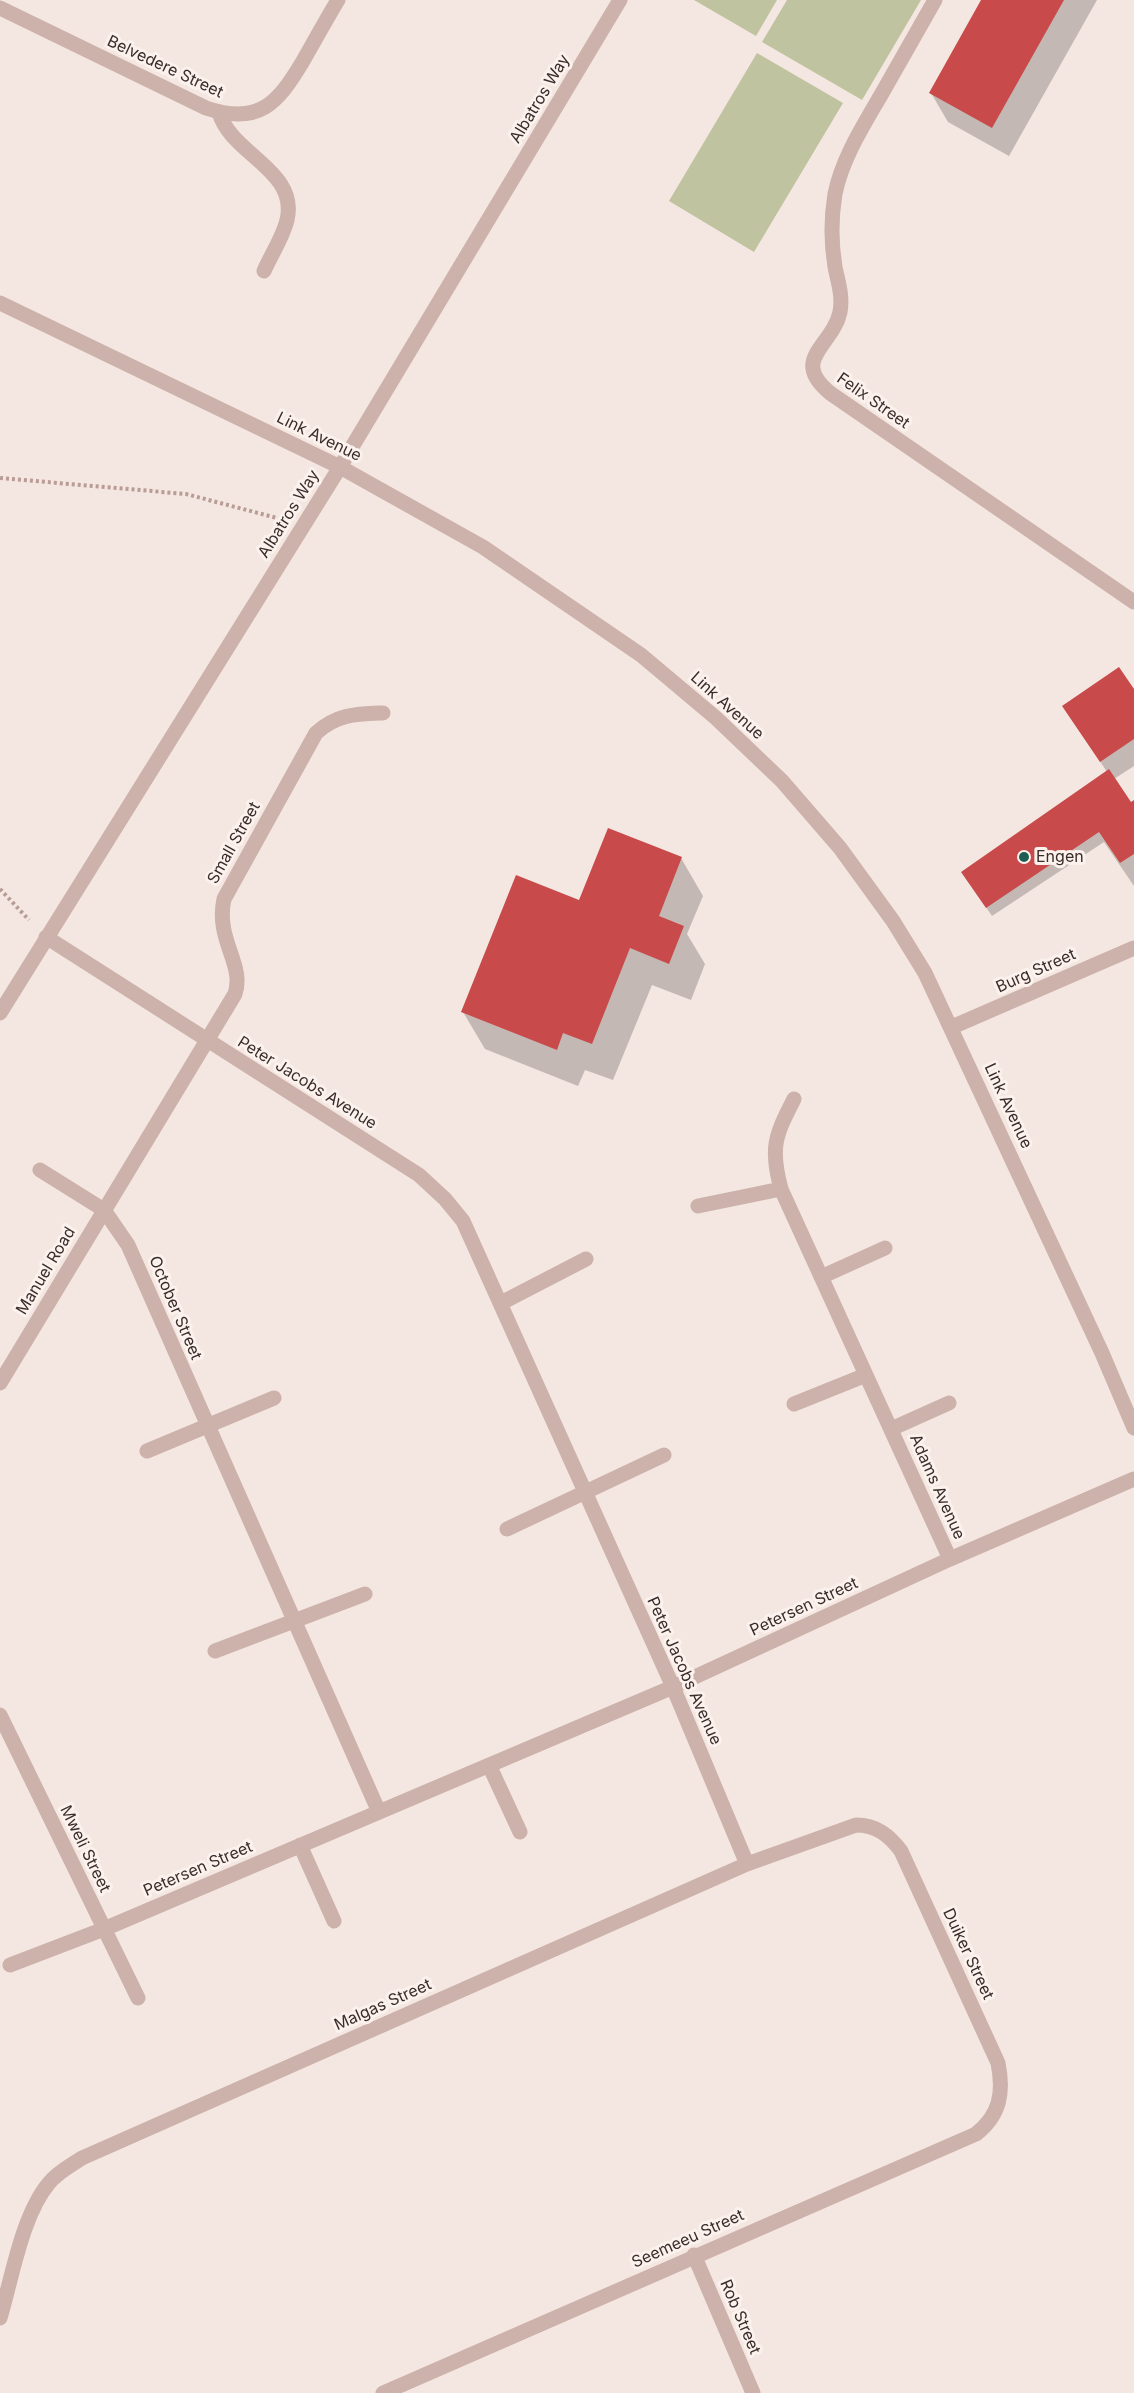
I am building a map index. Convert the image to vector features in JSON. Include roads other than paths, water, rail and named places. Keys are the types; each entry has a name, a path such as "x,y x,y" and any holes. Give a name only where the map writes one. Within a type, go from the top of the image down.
{"street":[{"name":"Belvedere Street","path":"7,7 219,112 253,113 279,98 338,0"},
{"name":"Albatros Way","path":"0,1013 340,467 620,0"},
{"name":"Felix Street","path":"935,0 860,131 843,167 836,193 831,238 842,303 837,322 814,356 812,370 821,386 830,393 1134,602"},
{"path":"219,112 232,139 279,179 284,192 287,220 264,271"},
{"name":"Link Avenue","path":"0,303 340,467 483,547 641,655 716,718 782,781 840,848 893,921 925,973 952,1027 1134,1428"},
{"name":"Small Street","path":"208,1042 238,986 238,977 221,928 221,910 230,887 316,733 336,718 349,714 383,713"},
{"name":"Peter Jacobs Avenue","path":"46,937 419,1175 445,1199 463,1221 673,1687 747,1864"},
{"name":"Burg Street","path":"952,1027 1134,948"},
{"name":"Manuel Road","path":"0,1382 208,1042"},
{"name":"Adams Avenue","path":"794,1099 780,1126 773,1160 781,1189 950,1559"},
{"path":"40,1170 104,1210"},
{"path":"698,1206 781,1189"},
{"name":"October Street","path":"104,1210 118,1227 138,1265 206,1425 379,1812"},
{"path":"821,1277 885,1248"},
{"path":"501,1303 586,1259"},
{"path":"794,1404 866,1375"},
{"path":"147,1451 274,1398"},
{"name":"Adams Avenue","path":"891,1429 949,1402"},
{"path":"507,1529 664,1455"},
{"name":"Petersen Street","path":"10,1965 104,1929 673,1687 950,1559 1134,1479"},
{"path":"215,1651 365,1594"},
{"name":"Mweli Street","path":"0,1714 138,1998"},
{"path":"489,1765 520,1832"},
{"name":"Malgas Street","path":"0,2318 29,2219 40,2195 60,2172 82,2158 747,1864 844,1827 856,1825 874,1827"},
{"name":"Duiker Street","path":"874,1827 893,1840 901,1851 998,2063 1001,2084 998,2108"},
{"path":"300,1845 334,1921"},
{"name":"Seemeeu Street","path":"383,2393 694,2255 976,2134 986,2126 998,2108"},
{"name":"Rob Street","path":"694,2255 753,2393"}],"place":[{"name":"Engen","path":"1024,857"}]}
